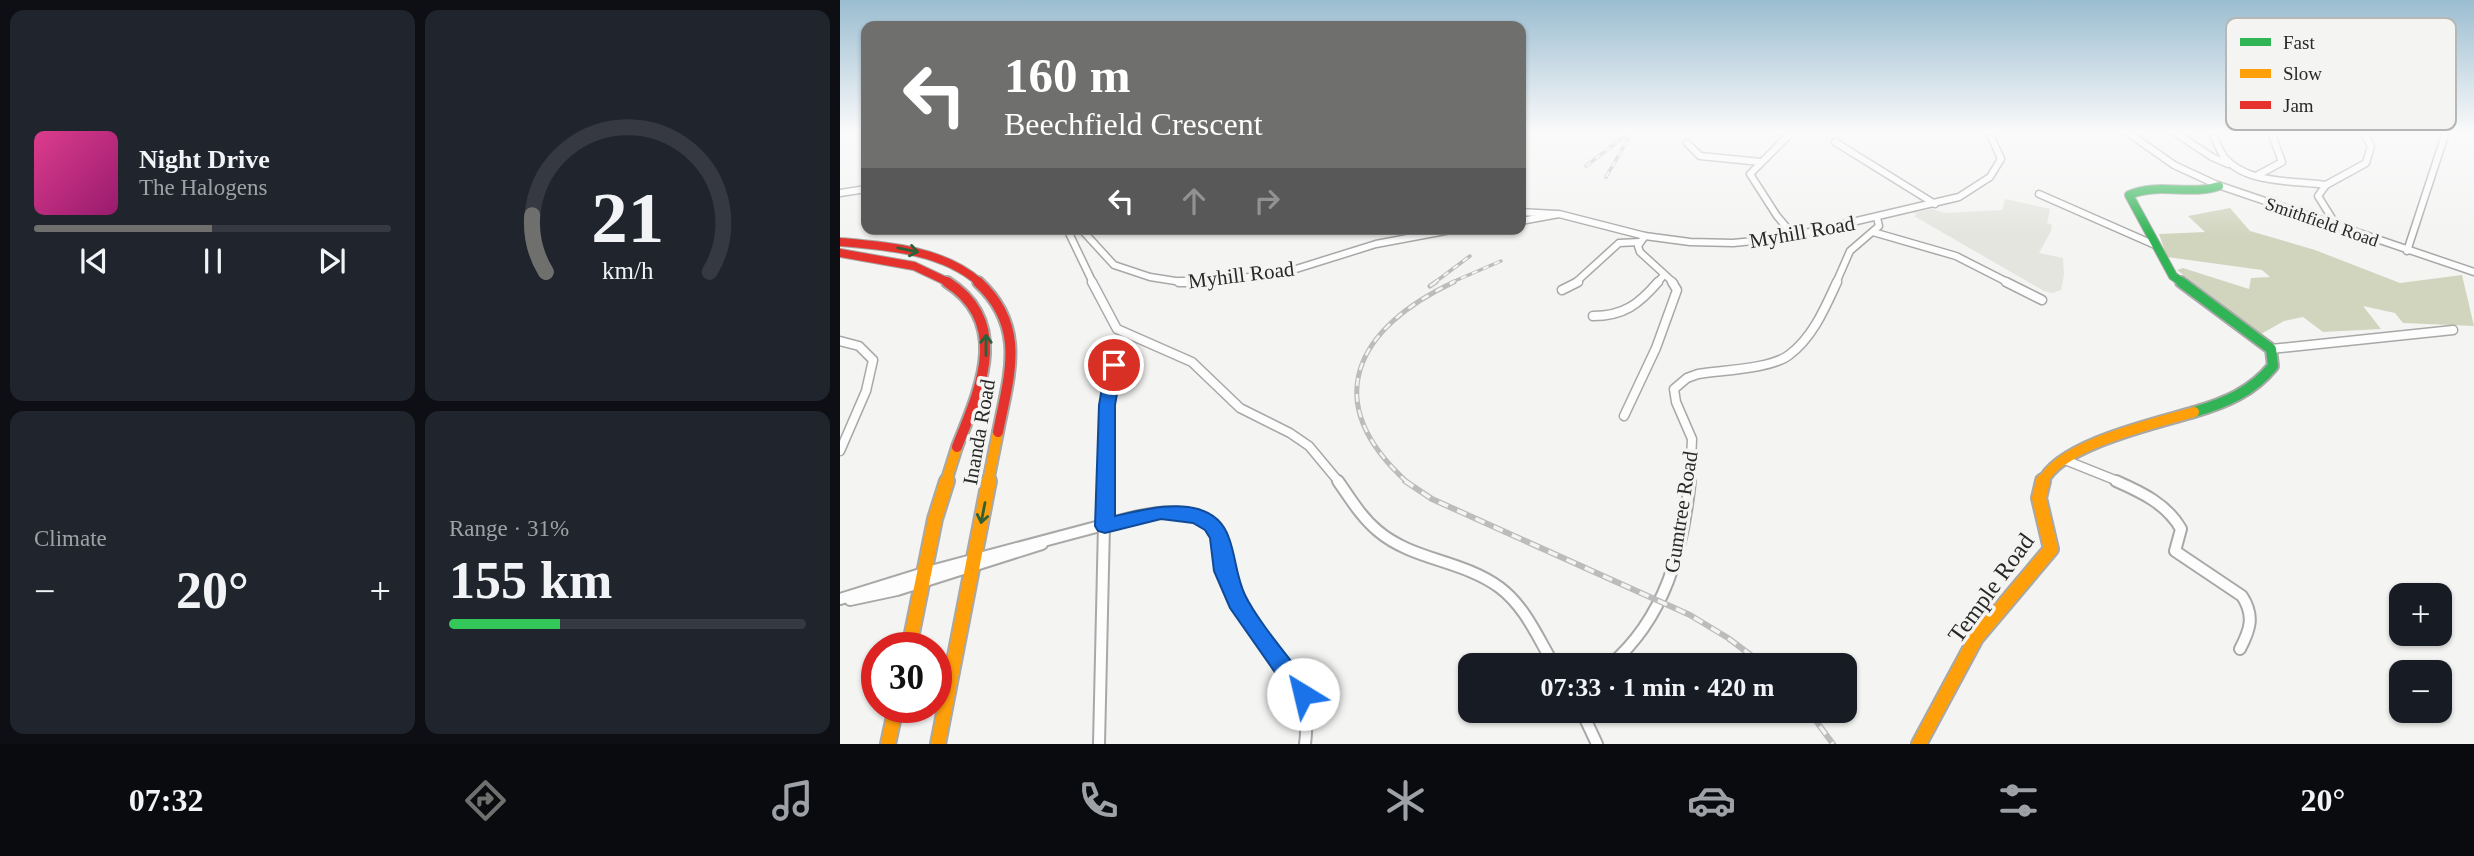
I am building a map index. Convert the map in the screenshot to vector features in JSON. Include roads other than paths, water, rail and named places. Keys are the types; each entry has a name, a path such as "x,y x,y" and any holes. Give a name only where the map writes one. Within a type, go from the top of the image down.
{"main road":[{"path":"2219,186 2201,193 2137,189 2131,193 2130,200 2168,270 2181,284 2271,349"},
{"name":"Inanda Road","path":"840,242 904,249 956,265 983,282 1002,306 1009,320 1013,349 938,744"},
{"name":"Inanda Road","path":"840,253 888,259 937,274 951,282 972,302 984,324 986,357 946,479 912,632"},
{"name":"Temple Road","path":"1919,744 1976,638 2051,550 2052,539 2039,498 2040,485 2050,469 2122,432 2225,402 2252,391 2270,378 2276,360 2271,349"},
{"path":"888,744 893,723"}],"street":[{"path":"1758,167 1751,176 1777,216 1794,236"},
{"path":"1875,167 1935,204"},
{"path":"1877,218 1959,197 1993,174 1996,167"},
{"name":"Smithfield Road","path":"2178,167 2219,186 2474,272"},
{"path":"2236,167 2258,175 2326,185"},
{"path":"2258,175 2273,167"},
{"path":"2338,228 2318,197 2326,185 2358,167"},
{"path":"2407,251 2435,167"},
{"path":"840,192 861,190"},
{"path":"2039,194 2155,245"},
{"path":"1526,212 1559,215"},
{"name":"Myhill Road","path":"1526,220 1559,215 1642,239 1720,244 1794,236 1877,218"},
{"name":"Gumtree Road","path":"1623,653 1667,587 1675,569 1693,446 1691,431 1674,400 1674,389 1687,378 1698,374 1773,362 1789,355 1821,320 1850,251 1880,224 1877,218"},
{"path":"1872,232 1956,256 2042,300"},
{"path":"1070,235 1112,324 1117,329 1186,358 1202,369 1242,410 1297,436 1318,454 1356,509 1379,532 1405,548 1499,587 1521,610 1547,653"},
{"name":"Myhill Road","path":"1086,235 1114,265 1150,278 1188,283 1280,274 1376,244 1424,235"},
{"path":"1562,290 1578,281 1619,243 1642,239 1640,252 1677,286 1656,348 1624,416"},
{"path":"1593,316 1613,317 1629,312 1664,275"},
{"path":"2271,349 2454,330"},
{"path":"840,341 859,346 873,360 866,391 840,451"},
{"path":"1099,744 1107,405 1114,365"},
{"path":"2065,460 2138,492 2175,518 2181,529 2175,551 2236,591 2247,602 2251,614 2250,626 2240,649"},
{"path":"840,600 1071,534 1161,512 1197,516 1212,525 1219,538 1227,579 1237,602 1303,694 1308,712 1305,744"},
{"path":"1587,723 1597,744"}],"railway":[{"path":"1606,177 1612,167"},
{"path":"1434,283 1470,256"},
{"path":"1450,283 1501,261"},
{"path":"1430,286 1436,282"},
{"path":"1407,482 1379,452 1363,423 1357,395 1360,369 1373,344 1393,321 1420,300 1454,282"},
{"path":"1405,481 1432,499 1690,615 1748,653"},
{"path":"1818,723 1833,744"}]}
